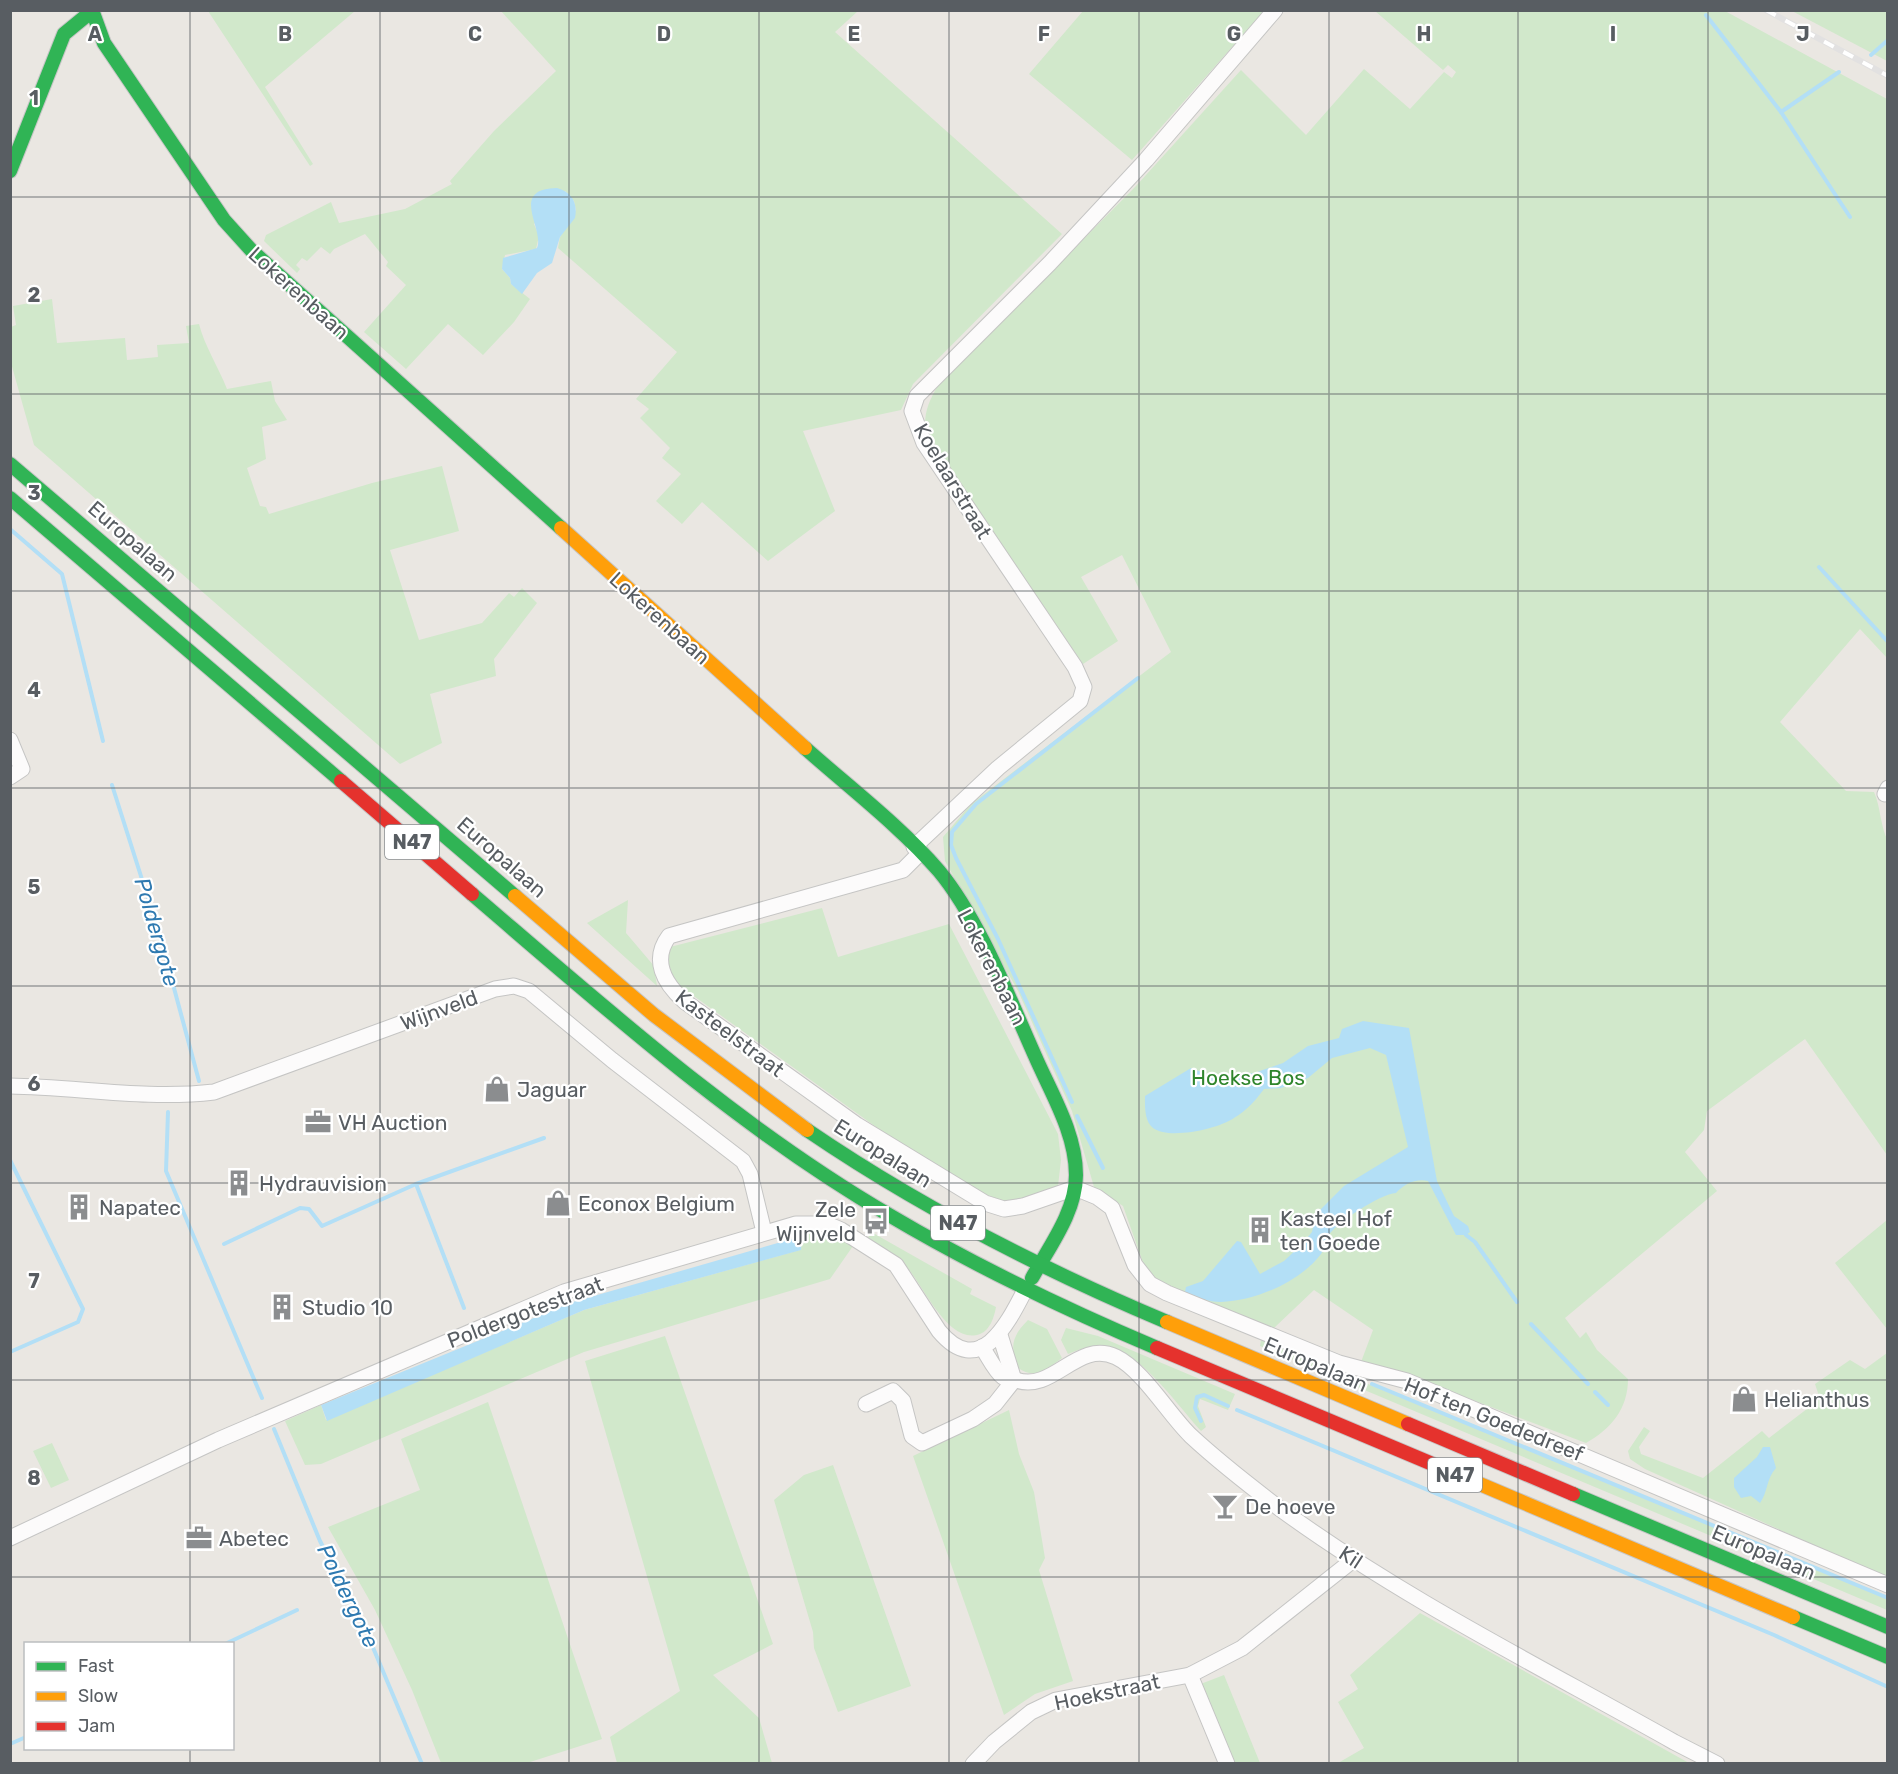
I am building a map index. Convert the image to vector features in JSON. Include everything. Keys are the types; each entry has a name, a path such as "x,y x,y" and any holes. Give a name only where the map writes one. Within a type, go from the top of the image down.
{"main road":[{"name":"Lokerenbaan","path":"92,11 104,43 224,220 252,251 918,849 946,881 965,911 1021,1024 1071,1140 1076,1174 1075,1188 1067,1209 1025,1290"},
{"path":"10,171 64,34 92,11"},
{"name":"Europalaan","path":"10,464 645,1008 716,1065 832,1147 959,1223 1038,1266 1246,1357 1887,1627"},
{"name":"N47","path":"10,498 630,1029 691,1077 848,1190 932,1241 1025,1290 1345,1429 1887,1657"}],"street":[{"name":"Koelaarstraat","path":"918,849 998,768 1080,701 1084,687 1075,667 924,443 912,411 917,396 1050,263 1146,160 1275,10"},
{"path":"10,740 16,773"},
{"name":"Kasteelstraat","path":"918,849 903,870 669,936 661,950 660,964 663,976 671,989 684,1001 857,1125 985,1203 1004,1209 1023,1206 1075,1188"},
{"name":"Wijnveld","path":"10,1086 59,1087 176,1096 214,1092 495,989 514,987 529,991 620,1067 743,1161 750,1174 764,1232"},
{"name":"Hof ten Goededreef","path":"1075,1188 1097,1197 1112,1208 1135,1265 1150,1284 1167,1293 1339,1363 1407,1381 1887,1585"},
{"name":"Poldergotestraat","path":"10,1538 218,1440 564,1292 796,1224 815,1223 841,1230 896,1265 947,1340 970,1348 982,1347"},
{"path":"1014,1380 1001,1376 982,1347 1000,1335 1025,1290"},
{"path":"1000,1335 1014,1380"},
{"name":"Kil","path":"1014,1380 1026,1384 1044,1381 1085,1355 1105,1354 1116,1357 1156,1394 1191,1435 1274,1504 1353,1560 1674,1742 1717,1764"},
{"path":"866,1404 893,1391 903,1401 912,1436 922,1443 973,1419 995,1404 1014,1380"},
{"name":"Hoekstraat","path":"973,1764 994,1742 1031,1712 1056,1700 1190,1675 1242,1648 1353,1560"},
{"name":"Hoekstraat","path":"1190,1675 1227,1764"}],"green space":[{"path":"500,10 858,11 835,32 1062,234 913,384 901,410 803,431 835,511 768,561 702,502 682,524 656,501 681,474 662,458 670,448 640,418 649,409 636,399 677,352 558,248 560,237 576,210 574,201 565,191 534,224 539,236 536,249 505,255 502,269 510,278 511,284 530,299 514,322 483,355 448,324 406,369 364,332 406,285 386,266 388,262 365,234 334,249 330,254 321,247 307,261 302,258 296,265 300,269 297,273 264,241 266,235 331,202 339,223 405,209 452,184 450,181 494,131 556,71"},
{"path":"208,11 355,11 265,87 313,164 310,166"},
{"path":"1083,11 1264,11 1132,160 1029,74"},
{"name":"Hoekse Bos","path":"1375,11 1725,11 1887,99 1887,658 1860,629 1780,722 1846,791 1874,792 1888,841 1887,1155 1805,1039 1707,1111 1704,1130 1685,1152 1717,1191 1565,1318 1580,1338 1586,1332 1597,1350 1628,1379 1625,1400 1616,1417 1610,1425 1586,1443 1412,1377 1361,1362 1373,1330 1314,1290 1274,1328 1183,1294 1147,1274 1123,1206 1094,1187 1072,1111 1018,991 945,861 943,837 971,804 1171,652 1122,555 1081,577 1118,641 1083,664 926,434 926,415 937,387 1136,186 1241,70 1306,135 1364,69 1410,109 1444,72 1452,78 1456,72 1448,65 1443,70"},
{"path":"1792,11 1887,11 1887,61"},
{"path":"52,299 57,343 125,338 127,360 158,357 157,345 189,343 186,326 199,324 227,389 271,381 275,401 287,420 262,427 266,459 247,468 260,506 266,507 269,514 372,483 442,466 459,531 390,550 419,640 482,623 509,593 514,597 522,588 537,603 494,659 496,676 430,694 442,743 400,764 34,445 11,363 11,327 16,325 13,306"},
{"path":"628,900 626,933 654,966 657,986 587,923"},
{"path":"822,908 838,957 949,924 1058,1134 1061,1160 1058,1186 1020,1200 1003,1201 982,1193 908,1150 677,984 670,971 670,947"},
{"path":"1887,1220 1887,1329 1835,1263"},
{"path":"805,1232 828,1234 853,1246 830,1279 584,1352 321,1464 305,1465 285,1421 321,1405 326,1420 584,1310 800,1250"},
{"path":"873,1233 972,1289 970,1294 996,1307 989,1327 980,1334 968,1335 957,1331 937,1311 905,1265 867,1238"},
{"path":"1028,1320 1047,1329 1062,1358 1036,1373 1018,1368 1013,1348 1015,1337"},
{"path":"1066,1328 1098,1336 1235,1394 1228,1410 1200,1399 1198,1406 1206,1427 1201,1431 1149,1372 1125,1353 1113,1348 1096,1346 1068,1354 1061,1340"},
{"path":"665,1336 773,1644 713,1675 759,1718 772,1763 617,1763 610,1737 680,1691 585,1361"},
{"path":"1261,1340 1887,1597 1887,1610 1260,1346"},
{"path":"1887,1353 1887,1578 1645,1469 1630,1459 1628,1451 1644,1427 1650,1431 1639,1447 1641,1454 1703,1478 1762,1431 1769,1438 1820,1399 1815,1384 1850,1360 1865,1369"},
{"path":"488,1402 602,1739 527,1763 441,1763 412,1690 375,1610 328,1527 420,1490 401,1439"},
{"path":"1009,1410 1019,1454 1034,1492 1045,1558 1039,1570 1073,1681 1035,1694 1004,1715 913,1456"},
{"path":"52,1443 69,1480 51,1488 33,1451"},
{"path":"833,1465 911,1686 838,1712 814,1648 813,1632 774,1500 804,1475"},
{"path":"1420,1613 1689,1763 1338,1763 1364,1748 1338,1702 1358,1689 1350,1675"},
{"path":"1224,1675 1260,1763 1234,1763 1198,1685"}],"water":[{"path":"557,188 567,192 573,199 576,208 575,218 560,237 552,263 537,273 522,294 511,284 510,278 502,269 503,258 537,248 537,231 531,202 534,195 542,190"},
{"path":"1363,1021 1409,1028 1437,1181 1454,1216 1468,1226 1470,1232 1466,1235 1456,1235 1428,1181 1415,1181 1406,1184 1396,1193 1380,1198 1349,1217 1327,1237 1322,1252 1312,1264 1276,1288 1248,1298 1221,1302 1203,1299 1185,1292 1186,1287 1203,1281 1237,1241 1241,1242 1260,1274 1284,1261 1312,1232 1316,1214 1344,1186 1408,1147 1386,1055 1370,1048 1332,1058 1308,1078 1281,1088 1264,1089 1239,1115 1217,1126 1194,1132 1170,1133 1153,1128 1147,1117 1145,1096 1191,1068 1222,1080 1257,1072 1283,1063 1308,1046 1339,1038 1342,1029"},
{"path":"802,1236 801,1250 584,1310 327,1421 321,1405 573,1302"},
{"path":"1763,1447 1770,1447 1776,1468 1760,1503 1751,1496 1741,1498 1734,1487 1734,1478 1757,1457"}],"waterway":[{"path":"1706,15 1781,112 1850,217"},
{"path":"1871,55 1888,40"},
{"path":"1781,112 1839,72"},
{"name":"Poldergote","path":"10,529 62,574 103,741"},
{"path":"1819,567 1888,642"},
{"path":"1072,1102 998,939 956,858 951,845 952,832 976,804 1138,678"},
{"name":"Poldergote","path":"112,785 160,936 199,1081"},
{"name":"Poldergote","path":"168,1112 166,1171 262,1398"},
{"path":"1077,1116 1103,1168"},
{"path":"224,1244 300,1208 309,1209 322,1226 416,1184 544,1138"},
{"path":"10,1160 83,1309 78,1322 10,1352"},
{"path":"416,1184 464,1308"},
{"path":"1466,1235 1475,1242 1517,1302"},
{"path":"1531,1324 1588,1384"},
{"path":"1372,1384 1888,1598"},
{"path":"1595,1392 1608,1405"},
{"path":"1201,1421 1195,1408 1197,1397 1204,1395 1228,1406"},
{"path":"1237,1410 1774,1635 1888,1687"},
{"name":"Poldergote","path":"274,1429 320,1541 361,1619 422,1764"},
{"path":"229,1642 297,1610"},
{"path":"10,1744 24,1738"}],"railway":[{"path":"1766,10 1888,76"}],"traffic: fast":[{"path":"92,10 104,43 224,220 252,251 561,528"},
{"path":"10,171 64,34 92,11"},
{"path":"10,464 515,896"},
{"path":"10,498 341,781"},
{"path":"805,748 908,838 954,890 980,935 1062,1114 1075,1159 1075,1189 1067,1216 1032,1278"},
{"path":"472,894 673,1064 779,1144 833,1181 921,1234 987,1269 1088,1318 1157,1348"},
{"path":"807,1130 937,1211 1073,1280 1167,1322"},
{"path":"1573,1494 1888,1627"},
{"path":"1793,1617 1888,1657"}],"traffic: slow":[{"path":"561,528 805,748"},
{"path":"515,896 654,1015 807,1130"},
{"path":"1167,1322 1408,1424"},
{"path":"1442,1468 1793,1617"}],"traffic: jam":[{"path":"341,781 472,894"},
{"path":"1157,1348 1442,1468"},
{"path":"1408,1424 1573,1494"}],"place":[{"name":"Jaguar","path":"497,1089"},
{"name":"VH Auction","path":"318,1122"},
{"name":"Hydrauvision","path":"239,1183"},
{"name":"Econox Belgium","path":"558,1203"},
{"name":"Napatec","path":"79,1207"},
{"name":"Zele Wijnveld","path":"876,1221"},
{"name":"Kasteel Hof ten Goede","path":"1260,1230"},
{"name":"Studio 10","path":"282,1307"},
{"name":"Helianthus","path":"1744,1399"},
{"name":"De hoeve","path":"1225,1506"},
{"name":"Abetec","path":"199,1538"}]}
